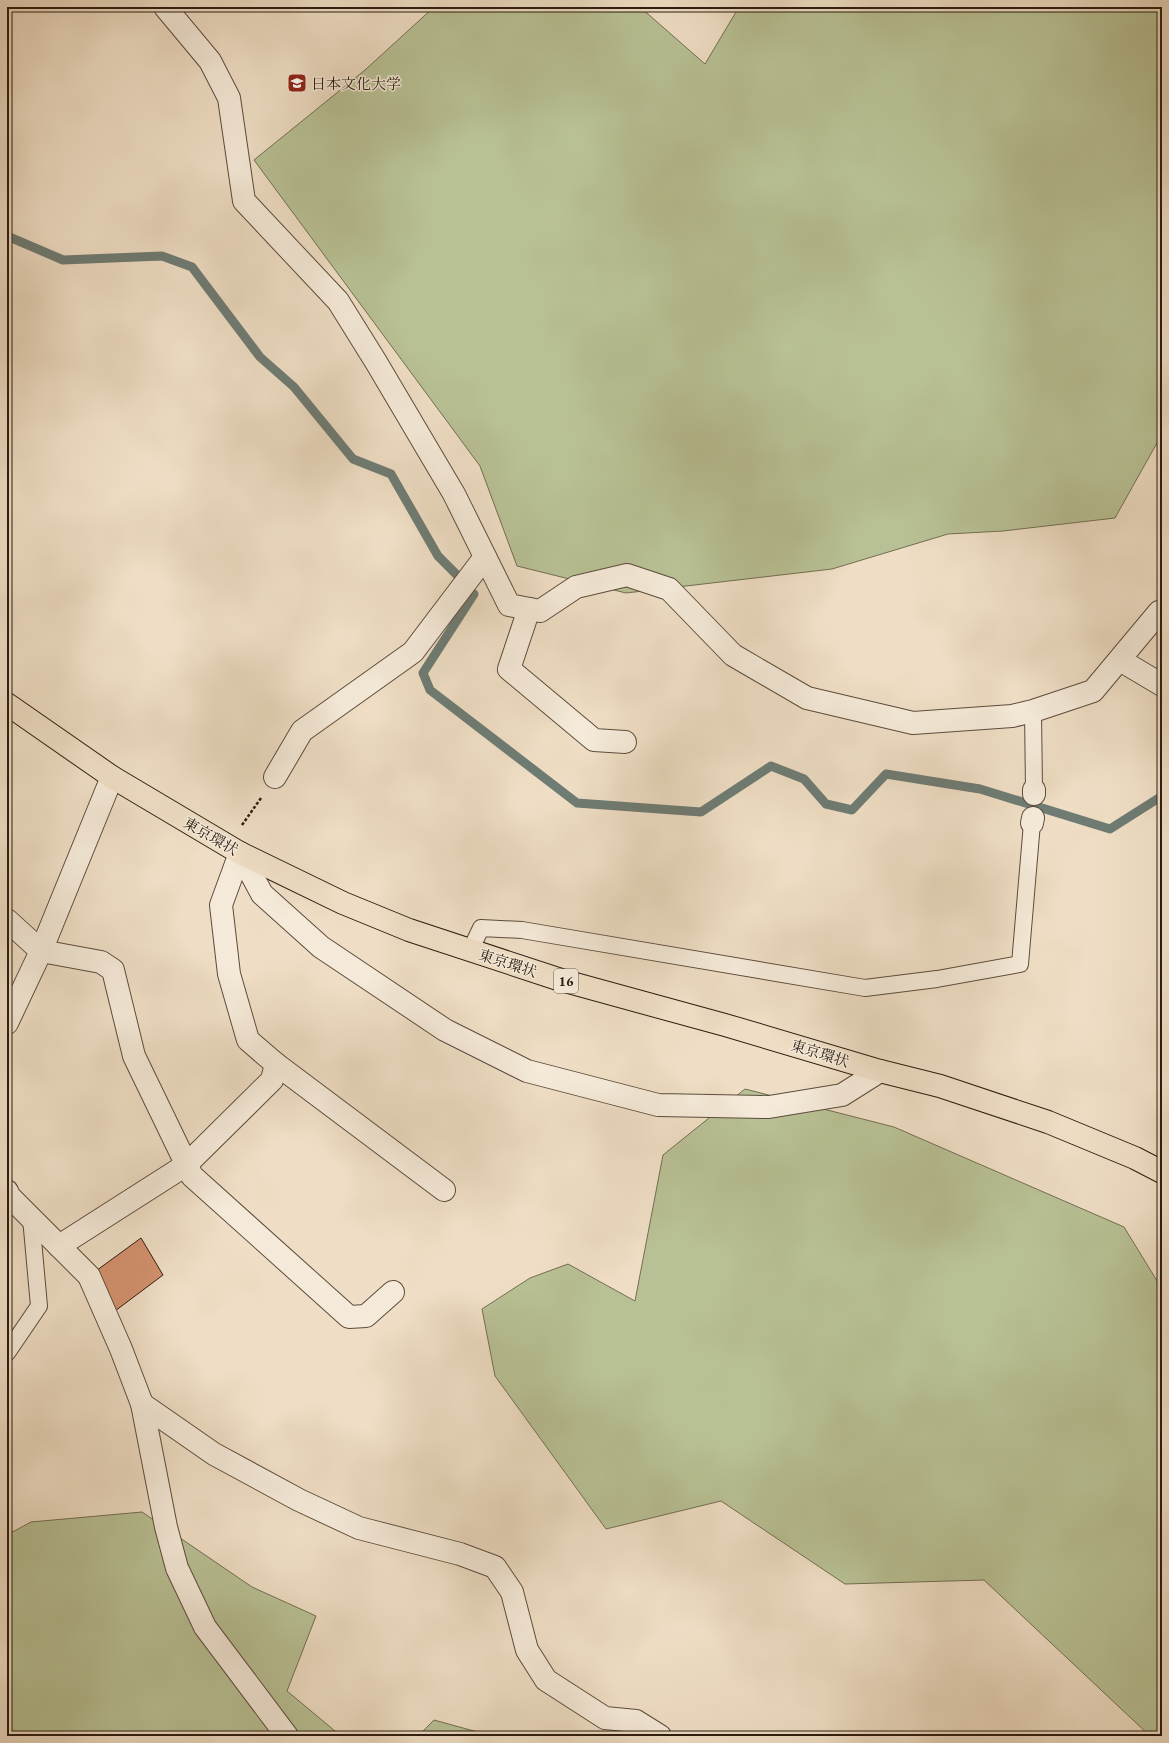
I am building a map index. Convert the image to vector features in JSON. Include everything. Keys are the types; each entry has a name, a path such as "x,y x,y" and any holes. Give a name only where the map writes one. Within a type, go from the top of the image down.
{"highway":[{"name":"東京環状","path":"7,704 112,777 240,854 343,903 409,930 561,980 725,1025 880,1071 940,1086 1048,1122 1135,1158 1162,1172"}],"street":[{"path":"165,7 210,61 229,98 244,201 338,301 454,494 509,604 540,611 576,587 627,574 669,589 733,655 807,698 913,723 1012,716 1033,711 1093,691 1159,612 1162,612"},
{"path":"276,777 302,731 413,652 485,557"},
{"path":"529,609 509,669 594,740 625,742"},
{"path":"1120,660 1162,685"},
{"path":"7,1023 41,951 112,777"},
{"path":"240,854 220,905 229,974 248,1040 276,1064 444,1190"},
{"path":"240,854 262,894 321,947 445,1030 527,1071 658,1105 769,1108 842,1096 880,1071"},
{"path":"7,920 41,951 101,962 113,970 134,1056 192,1176 349,1317 366,1316 393,1292"},
{"path":"59,1246 186,1165 272,1080 276,1064"},
{"path":"8,1196 89,1276 121,1349 142,1404 166,1527 177,1568 205,1626 287,1736"},
{"path":"142,1404 214,1454 298,1500 359,1528 460,1554 496,1567 512,1592 527,1650 546,1680 605,1718 636,1722 660,1736"}],"lane":[{"path":"470,951 481,928 522,930 865,988 937,979 1020,964 1034,792 1033,711"},
{"path":"7,1353 39,1306 31,1218"}],"path":[{"path":"241,825 276,777"}],"green space":[{"path":"434,7 640,7 705,64 739,7 1162,7 1162,434 1115,518 1003,531 948,534 832,569 626,593 517,566 480,466 254,160 365,70"},
{"path":"745,1089 894,1127 1124,1227 1162,1289 1162,1736 1150,1736 984,1580 845,1584 721,1501 606,1529 495,1376 482,1309 530,1278 568,1264 635,1301 663,1155"},
{"path":"142,1512 252,1587 316,1616 287,1691 341,1736 7,1736 7,1535 31,1522"},
{"path":"434,1720 492,1736 418,1736"}],"building":[{"path":"141,1238 163,1275 107,1317 89,1276"}],"waterway":[{"path":"7,236 63,260 162,256 192,267 260,357 294,387 353,459 391,474 438,556 458,576"},
{"path":"474,594 423,673 430,690 577,803 701,812 771,766 804,779 826,804 852,810 886,774 980,789 1110,829 1162,796"}],"place":[{"name":"日本文化大学","path":"297,83"}]}
